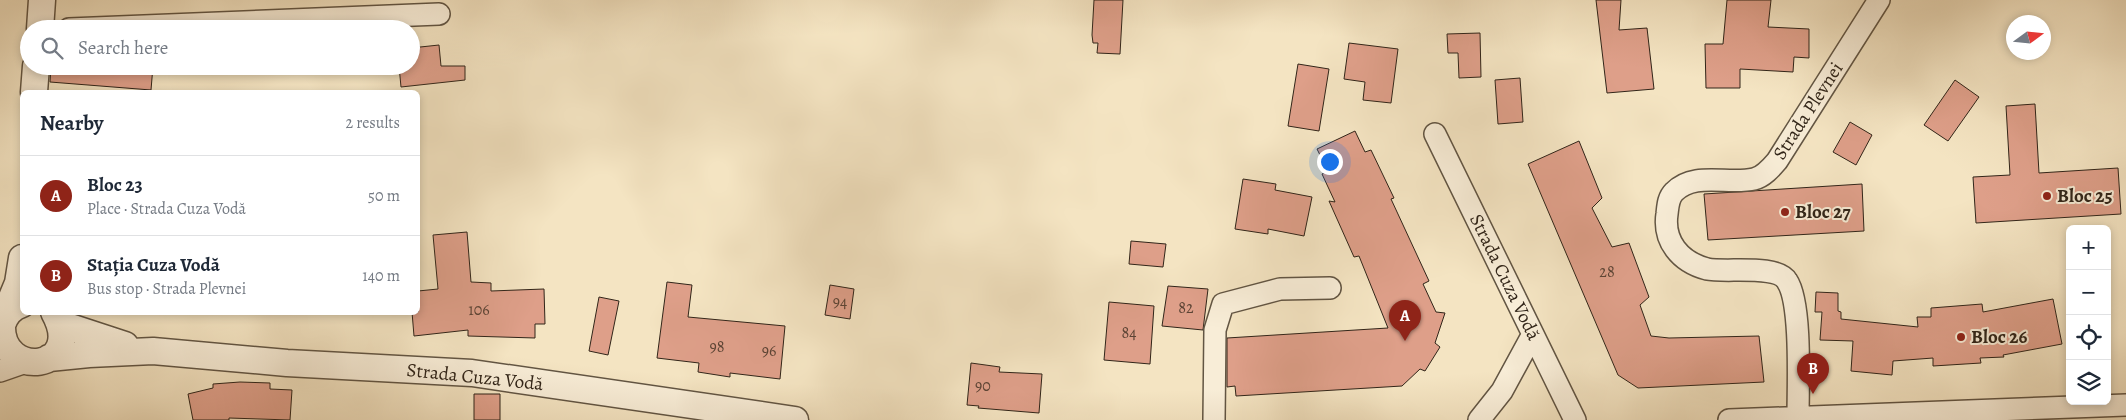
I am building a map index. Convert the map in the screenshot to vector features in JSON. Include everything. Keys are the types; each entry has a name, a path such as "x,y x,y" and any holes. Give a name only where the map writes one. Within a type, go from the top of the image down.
{"street":[{"path":"41,20 42,0"},
{"name":"Strada Plevnei","path":"1798,416 1795,304 1786,279 1776,273 1725,271 1706,268 1690,262 1675,250 1667,235 1668,205 1673,193 1679,187 1691,181 1755,179 1767,172 1777,161 1879,0"},
{"path":"291,20 439,14"},
{"path":"34,90 35,75"},
{"name":"Strada Cuza Vodă","path":"1436,134 1574,420"},
{"path":"11,367 6,352 7,322 20,270"},
{"path":"1214,420 1215,330 1223,304 1280,289 1330,288"},
{"path":"49,358 60,343 58,318"},
{"name":"Strada Cuza Vodă","path":"58,318 118,343 153,352"},
{"path":"1478,420 1502,391 1533,334"},
{"name":"Strada Cuza Vodă","path":"11,367 36,363 49,358 89,354 153,352 286,363 472,372 795,420"},
{"path":"1729,420 1798,416 2038,414 2126,404"}],"building":[{"path":"1094,0 1123,0 1120,54 1097,53 1098,43 1093,43 1092,35"},
{"path":"1596,0 1621,0 1619,30 1647,28 1654,89 1607,93"},
{"path":"1727,0 1771,0 1768,27 1809,29 1809,58 1794,57 1793,72 1740,69 1740,88 1706,88 1705,44 1723,44"},
{"path":"1480,33 1481,77 1459,78 1458,53 1448,53 1447,34"},
{"path":"1349,43 1398,49 1391,103 1363,100 1365,82 1344,79"},
{"path":"439,45 441,66 465,66 465,80 401,87 400,75 420,75 420,47"},
{"path":"1298,64 1329,69 1319,131 1288,126"},
{"path":"50,75 152,75 151,90 50,82"},
{"path":"1520,78 1523,122 1498,124 1495,80"},
{"path":"1955,80 1979,97 1948,141 1924,125"},
{"name":"Bloc 25","path":"2035,104 2039,173 2118,168 2121,214 1976,223 1973,177 2010,175 2006,106"},
{"path":"1850,122 1872,135 1856,165 1833,152"},
{"path":"1355,131 1365,152 1371,150 1394,198 1391,199 1429,281 1423,284 1436,312 1445,313 1435,343 1440,347 1425,371 1420,369 1402,386 1236,396 1235,386 1227,387 1227,338 1388,328 1359,256 1354,257 1329,201 1335,202 1322,174 1328,171 1317,149"},
{"path":"1579,141 1602,198 1592,208 1612,247 1629,243 1649,297 1640,305 1651,336 1669,338 1759,336 1764,382 1638,388 1618,375 1528,164"},
{"path":"1243,179 1276,184 1275,190 1312,197 1304,236 1268,229 1268,234 1235,229"},
{"name":"Bloc 27","path":"1862,184 1864,231 1708,240 1704,194"},
{"path":"467,232 471,282 491,283 491,291 544,289 545,324 535,324 535,338 468,336 468,330 414,336 412,315 420,315 420,291 438,289 433,235"},
{"path":"1131,241 1166,244 1163,267 1129,264"},
{"path":"667,282 692,285 688,317 785,326 780,379 730,373 730,377 698,372 699,363 657,358"},
{"path":"830,285 854,289 850,319 825,315"},
{"path":"1168,286 1208,289 1203,330 1162,326"},
{"path":"1816,292 1838,293 1838,311 1841,312 1841,319 1918,327 1917,317 1931,317 1931,308 1982,304 1983,312 2053,299 2062,344 2003,355 2004,357 1980,358 1981,363 1933,366 1933,358 1893,361 1892,375 1851,371 1853,341 1820,340 1822,312 1815,312"},
{"path":"599,297 619,301 608,355 589,351"},
{"path":"1109,302 1154,306 1150,364 1104,360"},
{"path":"971,363 1000,367 999,372 1042,374 1039,413 978,408 979,406 967,405"},
{"path":"240,382 270,383 270,389 292,390 290,420 229,418 229,420 193,420 188,394 213,388 213,384"},
{"path":"474,394 500,394 500,420 474,420"}],"place":[{"name":"Bloc 25","path":"2047,196"},
{"name":"Bloc 27","path":"1785,212"},
{"name":"Bloc 26","path":"1961,337"},
{"name":"Bloc 23","path":"1405,341"},
{"name":"Stația Cuza Vodă","path":"1813,394"}]}
